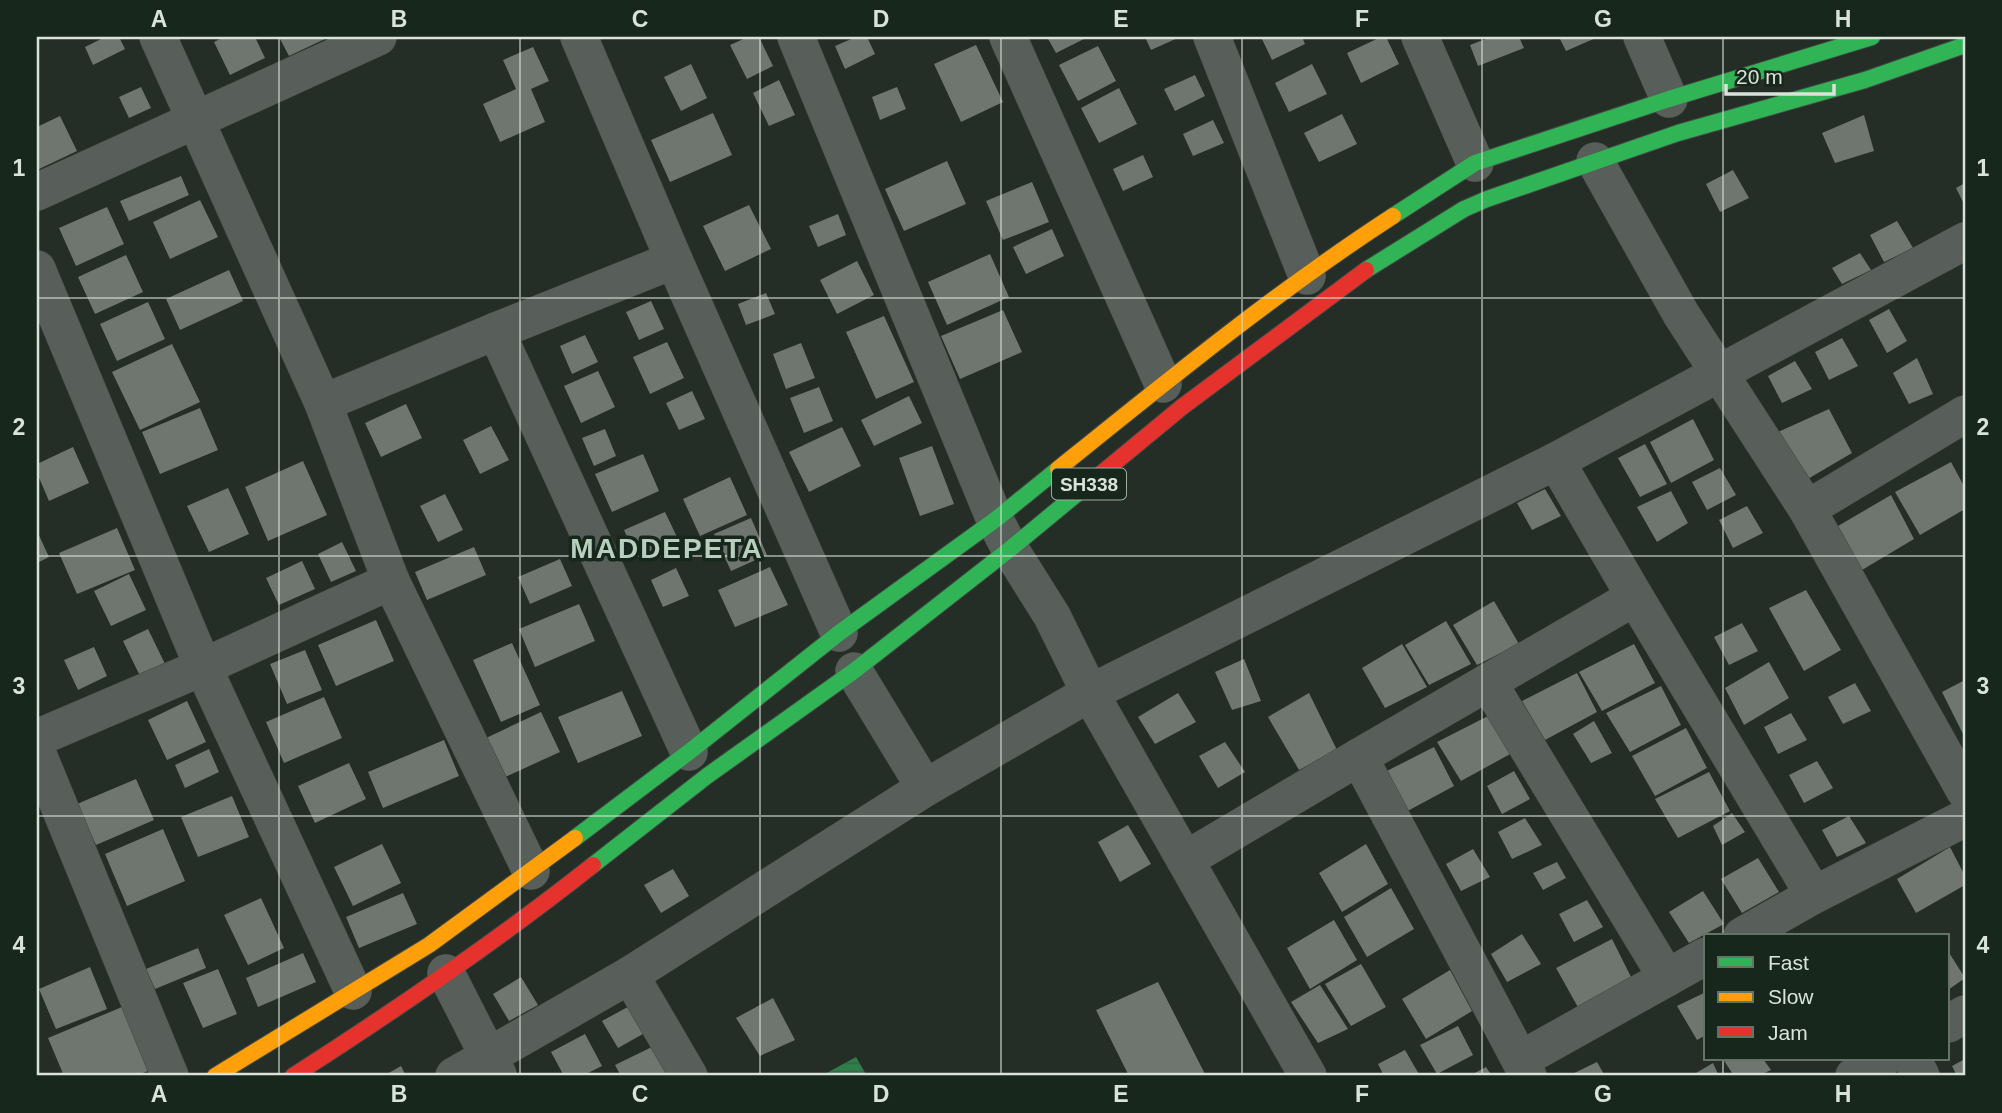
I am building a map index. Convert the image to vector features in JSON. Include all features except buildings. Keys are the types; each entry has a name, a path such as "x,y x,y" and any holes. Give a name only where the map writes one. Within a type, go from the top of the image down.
{"main road":[{"name":"SH338","path":"293,1076 550,900 707,776 854,671 1163,384 1344,248 1475,163 1859,39"},
{"name":"SH338","path":"215,1076 429,944 689,752 839,633 1002,535 1182,407 1362,273 1464,209 1595,160 1678,133 1866,80 1965,45"}],"street":[{"path":"158,37 323,403 391,581 531,871"},
{"path":"579,37 839,633"},
{"path":"796,37 1002,535 1052,616 1084,679 1308,1076"},
{"path":"1008,37 1163,384"},
{"path":"1212,37 1307,276"},
{"path":"1420,37 1475,163"},
{"path":"1642,37 1669,99"},
{"path":"37,192 372,38"},
{"path":"1595,160 1681,314 1807,509 1965,791"},
{"path":"454,1076 493,1066 919,778 1084,679 1556,461 1965,241"},
{"path":"323,403 674,260"},
{"path":"37,268 203,667 354,991"},
{"path":"496,331 689,752"},
{"path":"1807,509 1965,414"},
{"path":"1556,461 1814,895"},
{"path":"37,737 203,667 391,581"},
{"path":"1185,860 1635,597"},
{"path":"854,671 919,778"},
{"path":"1488,682 1667,978"},
{"path":"37,752 170,1076"},
{"path":"1359,757 1524,1068 1704,957"},
{"path":"1746,934 1814,895 1965,818"},
{"path":"446,973 493,1066"},
{"path":"630,975 689,1076"},
{"path":"1854,1076 1881,1060"},
{"path":"1912,1060 1920,1076"}],"shaded area":[{"path":"856,1057 867,1076 821,1076"}],"traffic: fast":[{"path":"1393,216 1475,163 1669,99 1872,37"},
{"path":"1366,270 1464,209 1487,199 1678,133 1865,80 1965,45"},
{"path":"575,838 839,633 995,520 1058,469"},
{"path":"593,865 707,776 854,671 1090,483"}],"traffic: slow":[{"path":"1058,469 1264,306 1393,216"},
{"path":"215,1076 429,945 575,838"}],"traffic: jam":[{"path":"1090,483 1182,407 1366,270"},
{"path":"293,1076 446,974 593,865"}],"district":[{"name":"MADDEPETA","path":"667,548"}]}
